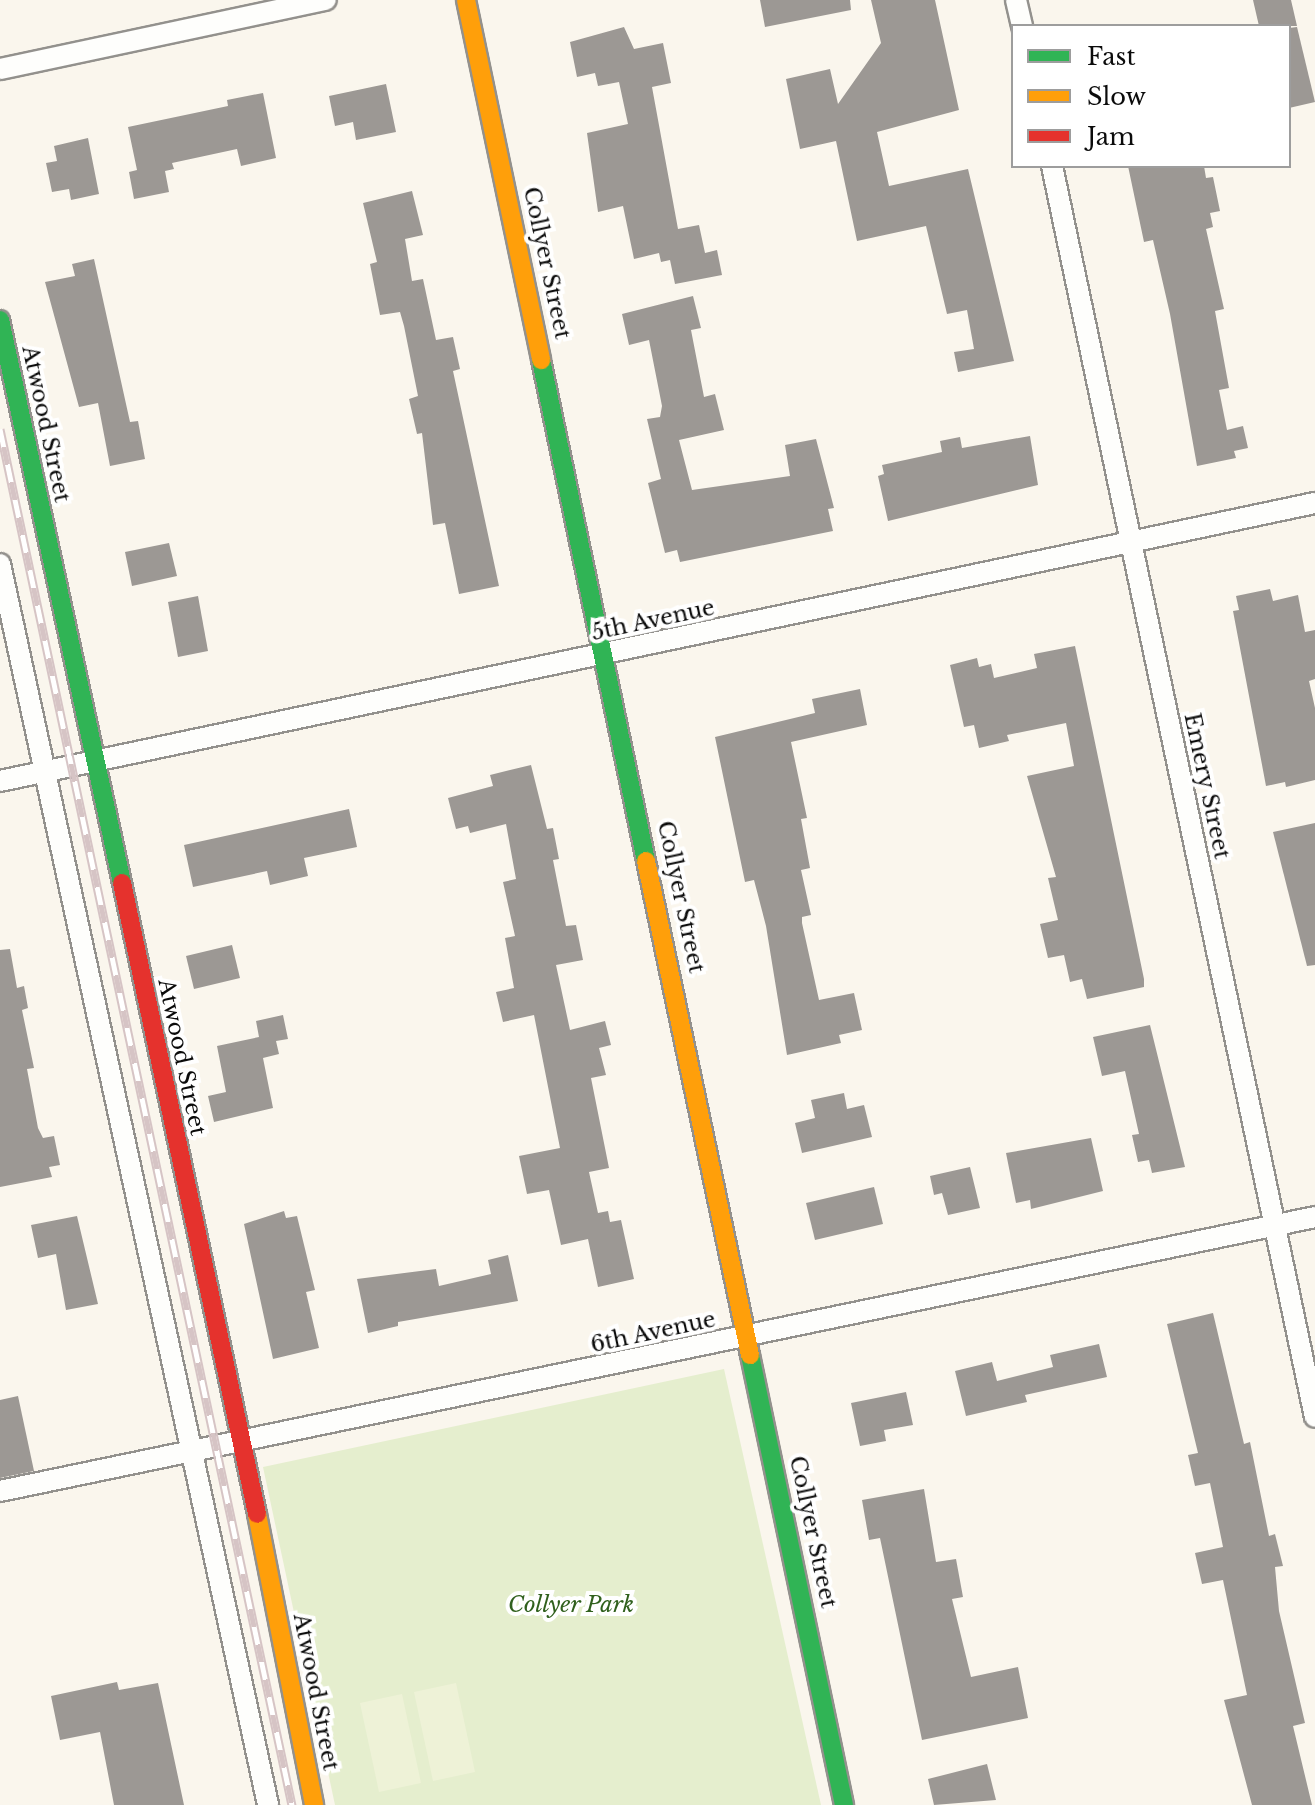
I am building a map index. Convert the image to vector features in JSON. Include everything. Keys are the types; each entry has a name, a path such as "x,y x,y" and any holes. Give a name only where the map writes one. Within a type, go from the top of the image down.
{"street":[{"path":"0,69 326,0"},
{"name":"Collyer Street","path":"466,0 749,1337 844,1805"},
{"path":"1016,0 1022,24"},
{"name":"Emery Street","path":"1052,168 1315,1417"},
{"name":"Atwood Street","path":"0,320 93,762 242,1440 314,1805"},
{"name":"5th Avenue","path":"0,781 1315,503"},
{"path":"0,564 268,1805"},
{"name":"6th Avenue","path":"0,1491 1315,1217"}],"green space":[{"name":"Collyer Park","path":"724,1369 821,1805 335,1805 263,1467"},
{"path":"456,1683 475,1772 433,1781 414,1692"},
{"path":"402,1694 421,1783 379,1792 360,1703"}],"building":[{"path":"760,0 850,0 851,10 765,27"},
{"path":"871,0 935,0 959,110 877,132 889,186 968,169 1014,361 958,372 954,352 974,349 967,310 947,314 926,226 857,241 836,141 800,149 786,79 830,69 838,104 881,43"},
{"path":"1253,0 1291,0 1297,26 1259,24"},
{"path":"624,27 634,49 663,43 671,83 652,87 678,229 699,225 705,253 717,250 722,275 675,284 670,260 661,262 659,253 634,259 623,206 598,212 587,133 628,124 619,82 598,86 595,73 577,77 570,42"},
{"path":"1297,27 1315,102 1291,108 1291,28"},
{"path":"386,84 396,132 356,140 353,122 335,126 329,96"},
{"path":"263,93 276,158 241,166 237,149 172,163 174,169 165,171 169,192 134,199 129,172 137,170 128,127 228,106 227,100"},
{"path":"88,138 99,194 71,200 69,189 52,192 46,163 57,161 54,146"},
{"path":"1128,168 1204,168 1206,178 1213,177 1220,211 1210,213 1213,227 1206,229 1224,309 1215,311 1229,388 1219,390 1227,430 1243,426 1248,448 1234,451 1236,458 1197,466 1170,314 1153,240 1144,242"},
{"path":"412,191 423,235 405,239 412,281 423,279 436,340 453,337 460,369 453,371 499,586 459,594 445,523 433,525 422,433 417,434 409,399 418,396 404,326 400,312 380,315 370,264 377,262 363,203"},
{"path":"94,259 130,422 138,421 145,459 110,466 98,403 79,407 45,282 75,276 72,264"},
{"path":"693,296 701,328 691,330 704,397 715,394 724,430 679,440 692,490 790,476 785,445 816,439 834,508 828,509 833,531 680,562 677,550 665,553 648,483 661,479 647,419 660,417 662,406 649,340 629,345 622,314"},
{"path":"1030,436 1038,485 888,521 878,476 884,474 882,465 942,452 940,441 960,437 962,448"},
{"path":"169,543 177,576 132,586 125,552"},
{"path":"1270,589 1273,601 1298,595 1305,632 1315,630 1315,679 1309,681 1315,708 1315,780 1286,787 1285,782 1266,786 1233,611 1239,610 1236,596"},
{"path":"198,596 208,651 178,657 168,602"},
{"path":"1075,646 1144,979 1144,987 1087,999 1082,979 1070,982 1064,955 1048,958 1040,924 1058,920 1048,878 1056,877 1027,776 1074,766 1066,723 1007,735 1009,741 979,748 974,725 964,727 950,665 977,658 979,667 991,664 994,678 1037,668 1034,654"},
{"path":"860,689 867,725 791,742 807,818 801,819 810,868 801,870 811,915 802,917 802,923 819,1000 854,993 862,1030 839,1035 841,1043 787,1055 766,926 754,880 745,882 715,737 815,713 812,699"},
{"path":"531,765 547,829 553,828 559,859 553,860 566,926 576,925 583,960 556,965 570,1030 605,1021 611,1045 599,1048 606,1075 591,1078 609,1168 589,1172 598,1213 608,1211 610,1222 621,1220 634,1279 598,1287 588,1239 561,1245 549,1190 527,1194 519,1156 560,1148 534,1015 503,1022 496,992 514,988 505,938 515,936 503,882 516,879 506,824 470,833 468,826 456,829 448,798 493,786 490,775"},
{"path":"349,809 357,847 304,858 308,876 270,885 267,871 193,887 184,845"},
{"path":"1315,823 1315,965 1307,966 1273,832"},
{"path":"232,945 240,978 194,989 186,956"},
{"path":"10,949 17,988 24,986 28,1008 22,1010 34,1068 27,1069 38,1128 43,1138 54,1136 60,1165 49,1167 52,1177 0,1187 0,950"},
{"path":"283,1015 288,1039 276,1041 279,1054 263,1058 273,1108 214,1122 208,1096 226,1092 217,1046 259,1037 256,1021"},
{"path":"1150,1025 1185,1167 1152,1173 1149,1160 1138,1162 1132,1135 1139,1134 1125,1071 1102,1076 1093,1037"},
{"path":"844,1093 847,1109 864,1105 872,1137 802,1153 795,1123 815,1118 811,1100"},
{"path":"1091,1138 1103,1191 1031,1209 1030,1200 1016,1203 1006,1153"},
{"path":"970,1167 980,1208 948,1215 942,1193 934,1195 930,1176"},
{"path":"874,1187 883,1224 815,1240 806,1203"},
{"path":"284,1211 286,1218 297,1216 315,1290 306,1292 319,1348 273,1359 244,1224"},
{"path":"77,1216 98,1304 66,1310 56,1254 38,1258 31,1225"},
{"path":"508,1255 518,1301 398,1322 398,1326 368,1333 357,1279 436,1269 439,1286 491,1274 488,1260"},
{"path":"1213,1313 1244,1444 1250,1442 1269,1536 1275,1534 1283,1566 1275,1567 1279,1611 1305,1723 1293,1726 1312,1805 1252,1805 1224,1700 1247,1695 1223,1580 1202,1584 1195,1553 1223,1547 1210,1483 1195,1486 1188,1455 1198,1453 1167,1324"},
{"path":"1099,1344 1107,1377 1025,1395 1027,1402 966,1416 955,1371 992,1362 997,1381 1053,1367 1050,1355"},
{"path":"906,1392 913,1425 884,1430 886,1441 860,1446 851,1403"},
{"path":"18,1396 34,1471 0,1478 0,1400"},
{"path":"924,1489 936,1562 956,1559 963,1597 952,1599 971,1677 1018,1667 1028,1718 922,1740 880,1538 869,1540 862,1500"},
{"path":"117,1682 119,1690 158,1683 184,1805 114,1805 100,1732 60,1740 51,1696"},
{"path":"987,1764 996,1800 934,1805 928,1779"}],"railway":[{"path":"0,429 292,1805"}],"traffic: fast":[{"path":"0,320 122,883"},
{"path":"541,360 646,861"},
{"path":"750,1355 844,1805"}],"traffic: slow":[{"path":"466,0 541,360"},
{"path":"646,861 750,1355"},
{"path":"257,1514 314,1805"}],"traffic: jam":[{"path":"122,883 257,1514"}]}
